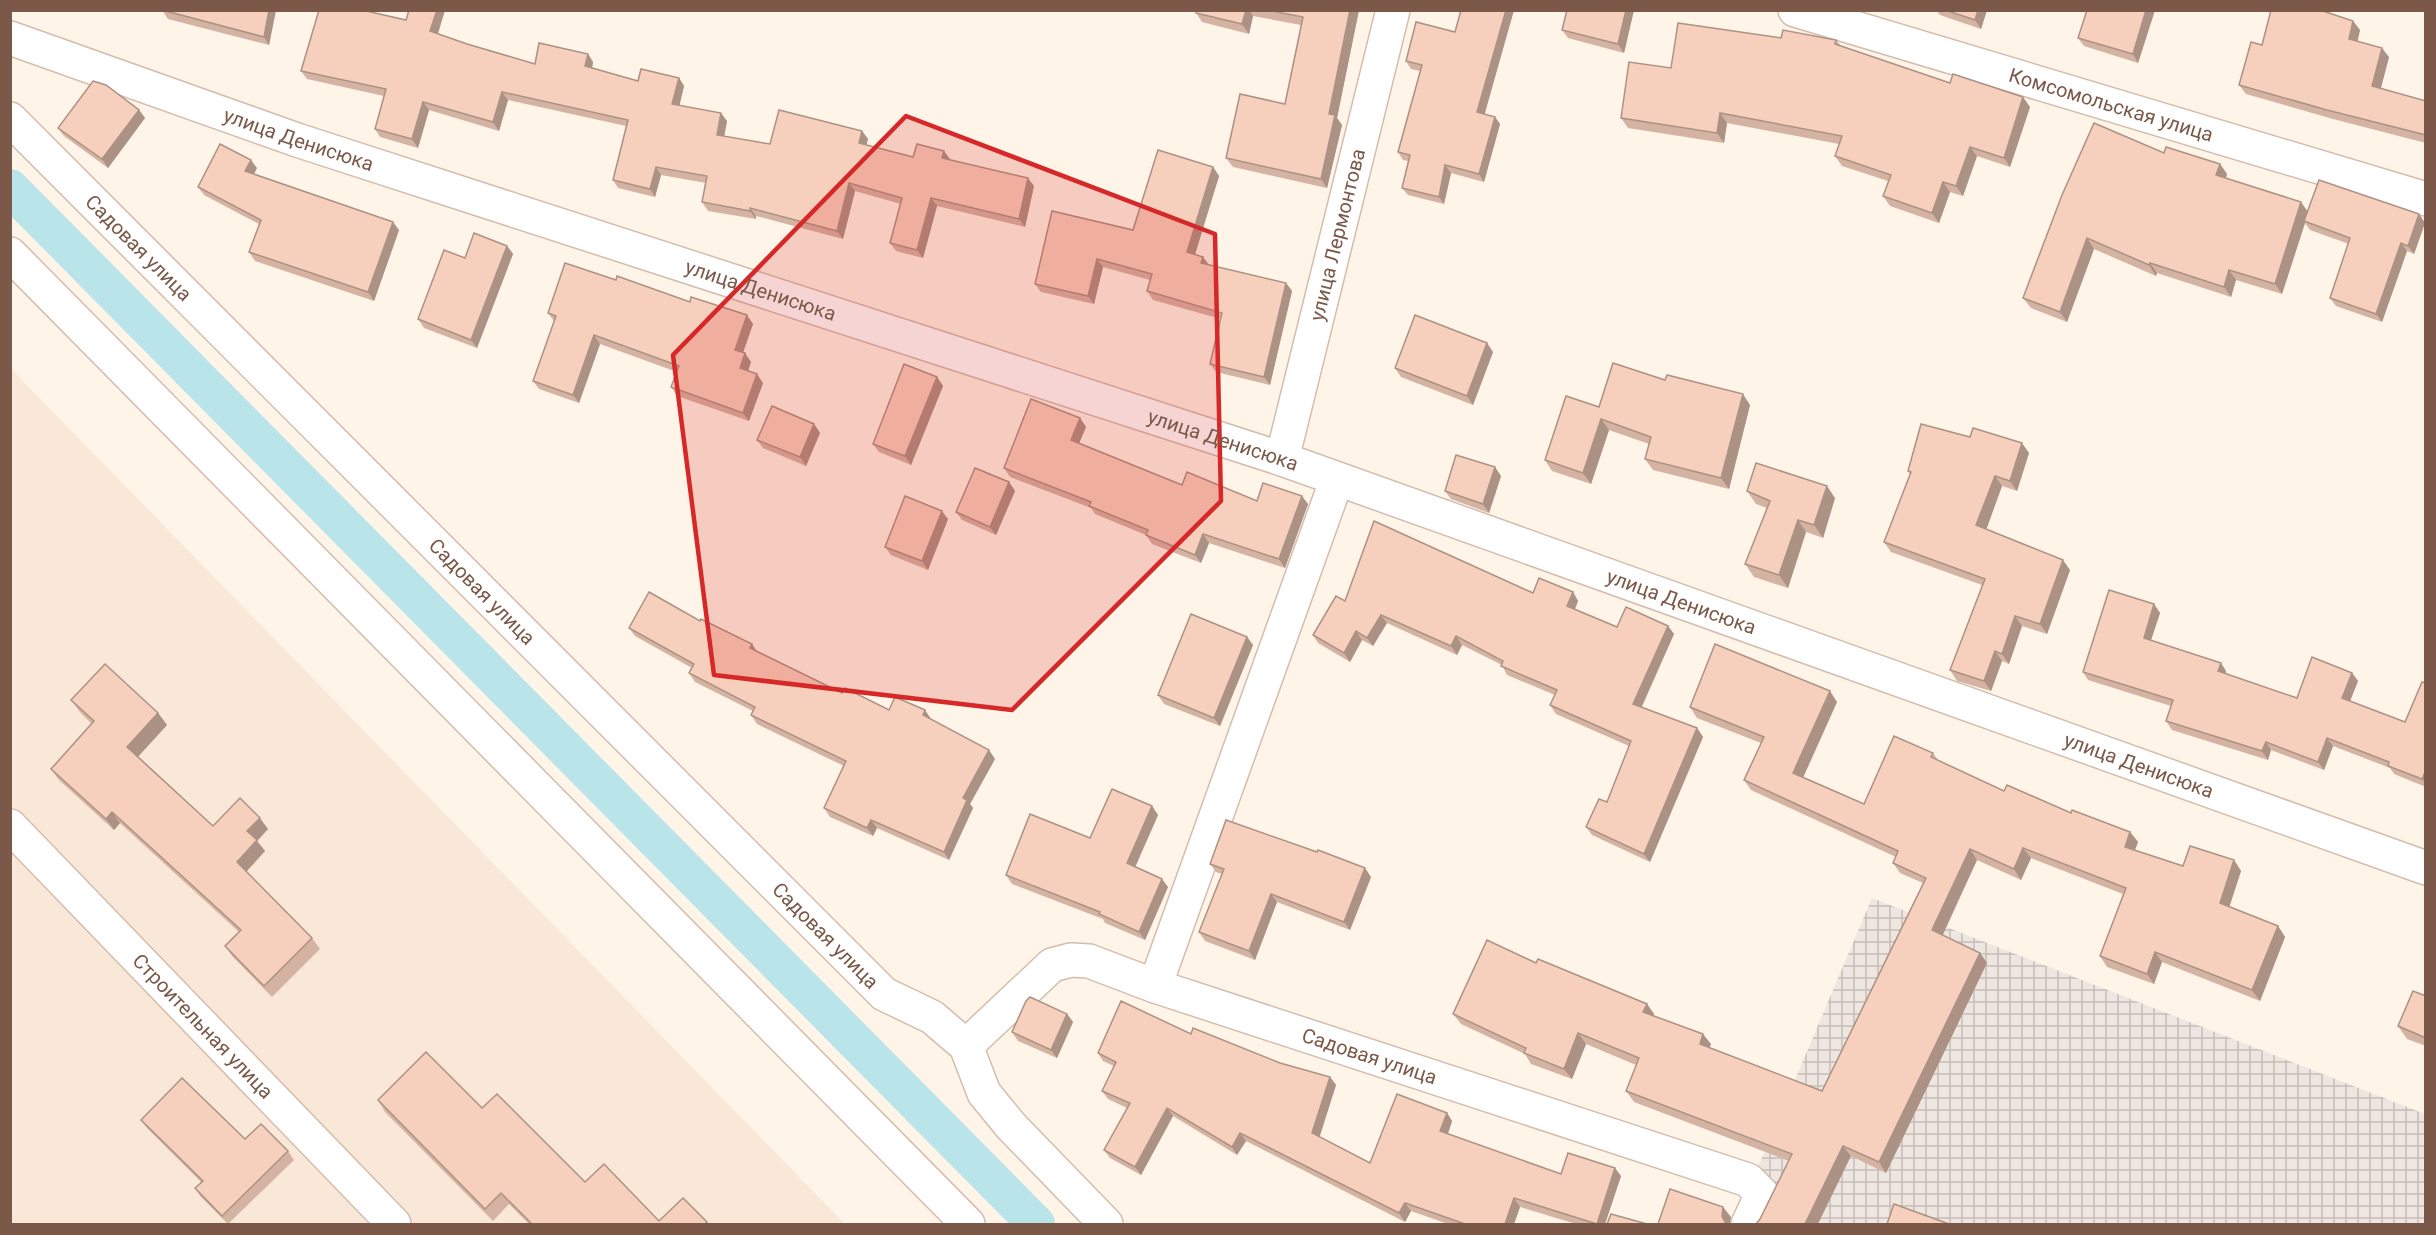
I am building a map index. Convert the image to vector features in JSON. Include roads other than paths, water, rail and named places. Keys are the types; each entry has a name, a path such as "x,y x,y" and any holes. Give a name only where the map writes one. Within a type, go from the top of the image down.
{"street":[{"name":"улица Лермонтова","path":"1282,459 1393,10"},
{"name":"Комсомольская улица","path":"1795,10 2426,199"},
{"name":"улица Денисюка","path":"10,38 308,144 1282,459 2426,868"},
{"name":"Садовая улица","path":"10,119 884,994 932,1017 966,1046 984,1093 1011,1126 1106,1224"},
{"path":"10,254 968,1224"},
{"path":"1155,986 1337,479"},
{"name":"Строительная улица","path":"10,826 394,1224"},
{"name":"Садовая улица","path":"966,1046 1052,965 1071,960 1089,961 1155,986 1748,1180 1762,1194 1749,1224"}],"waterway":[{"path":"10,188 1036,1224"}]}
